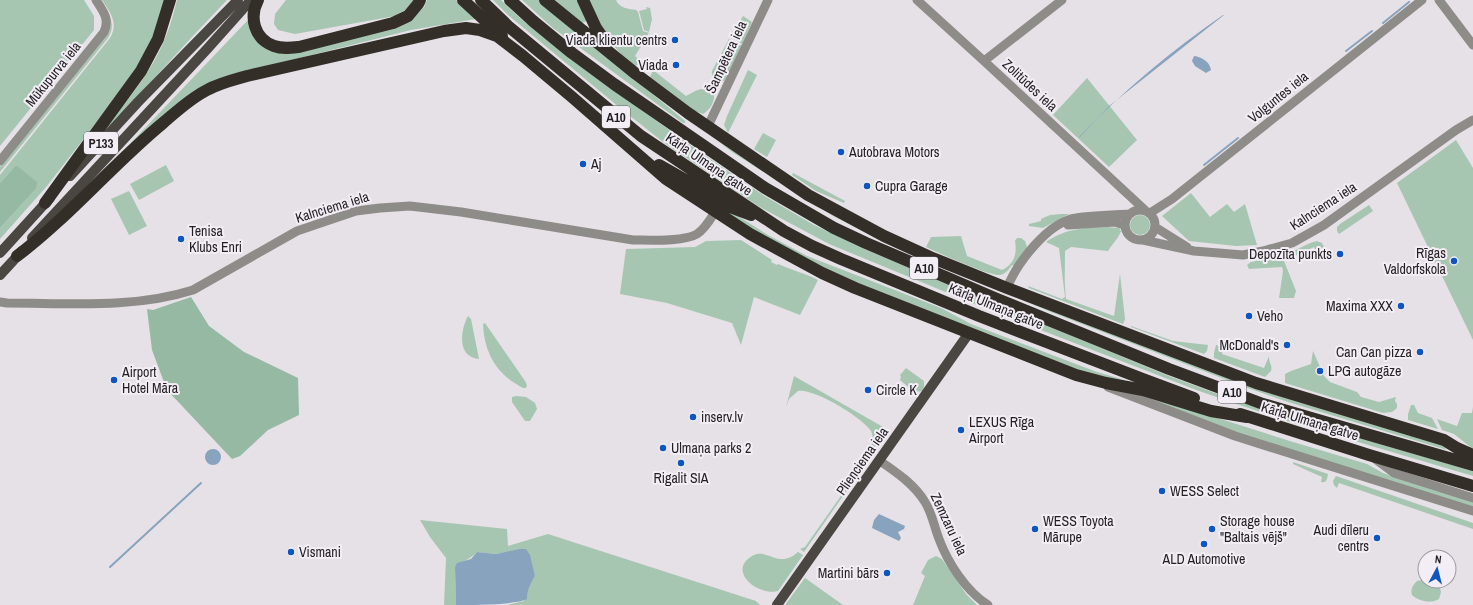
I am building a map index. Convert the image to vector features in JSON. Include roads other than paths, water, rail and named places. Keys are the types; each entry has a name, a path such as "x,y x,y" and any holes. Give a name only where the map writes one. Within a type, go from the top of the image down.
{"highway":[{"path":"45,203 141,70 158,39 170,0"},
{"path":"258,0 253,15 256,32 268,43 283,48 299,47 393,24 408,16 420,0"},
{"path":"463,0 523,56 666,179 750,234 822,273 855,288 1076,375 1106,383 1143,390 1211,411 1247,417"},
{"name":"Kārļa Ulmaņa gatve","path":"481,0 508,26 641,136 764,218 812,246 972,313 1143,379 1247,417 1473,486"},
{"name":"Kārļa Ulmaņa gatve","path":"510,0 572,53 765,188 834,228 998,299 1155,363 1263,404 1473,466"},
{"path":"545,0 662,94 808,195 884,236 930,257 1007,288 1256,383 1444,440 1473,455"},
{"path":"583,0 601,37 625,65"},
{"path":"17,256 43,236 148,135 194,98 206,90 228,81 356,50 454,29 466,28 480,30 496,36 523,56"},
{"path":"662,94 695,126 722,158"},
{"path":"627,144 726,206 746,214 764,218"}],"main road":[{"name":"P133","path":"0,252 138,102 238,0"},
{"name":"P133","path":"0,275 33,237 251,0"},
{"name":"Plieņciema iela","path":"777,605 969,333"}],"street":[{"name":"Mūkupurva iela","path":"0,161 104,32 107,24 106,16 96,0"},
{"name":"Šampētera iela","path":"708,126 768,0"},
{"name":"Zolitūdes iela","path":"916,0 984,60 1124,192 1148,212"},
{"path":"984,60 1062,0"},
{"name":"Volguntes iela","path":"1148,212 1172,199 1422,0"},
{"path":"1439,0 1473,44"},
{"name":"Kalnciema iela","path":"1143,240 1194,251 1244,255 1292,243 1324,225 1456,130 1473,120"},
{"name":"Zolitūdes iela","path":"1124,192 1129,202 1129,214"},
{"name":"Kalnciema iela","path":"2,304 112,303 152,300 174,296 193,290 297,231 356,211 410,206 461,212 634,240 662,240 691,237 698,234 706,226 715,212"},
{"path":"1007,288 1012,277 1040,238 1064,222 1076,218 1129,214 1138,210 1148,212 1155,222 1153,233 1143,240 1130,237 1127,234 1124,225 1129,214"},
{"path":"1055,228 1075,224 1115,222 1124,225"},
{"path":"1155,227 1194,251"},
{"path":"1076,375 1235,436 1473,511"},
{"path":"1369,455 1394,473 1473,498"},
{"name":"Zemzaru iela","path":"880,461 896,472 920,494 930,511 944,551 956,570 976,596 988,605"}],"water":[{"path":"1224,15 1117,99 1166,57"},
{"path":"1194,56 1205,60 1211,70 1206,73 1195,66 1192,61"},
{"path":"1117,99 1113,104 1098,118 1109,106"},
{"path":"213,449 219,451 221,457 219,463 213,465 207,463 205,457 207,451"},
{"path":"879,514 905,526 904,529 898,532 901,538 899,541 872,528 874,520"},
{"path":"526,549 530,555 535,576 529,587 527,599 504,604 456,605 455,567 457,563 471,559 477,552 496,554"}],"waterway":[{"path":"1383,23 1409,2"},
{"path":"1346,51 1372,31"},
{"path":"1204,165 1238,138"},
{"path":"110,567 201,483"}],"place":[{"name":"Viada klientu centrs","path":"675,40"},
{"name":"Viada","path":"676,65"},
{"name":"Autobrava Motors","path":"841,152"},
{"name":"Aj","path":"583,164"},
{"name":"Cupra Garage","path":"867,186"},
{"name":"Tenisa Klubs Enri","path":"181,239"},
{"name":"Depozīta punkts","path":"1340,254"},
{"name":"Rīgas Valdorfskola","path":"1454,261"},
{"name":"Maxima XXX","path":"1401,306"},
{"name":"Veho","path":"1249,316"},
{"name":"McDonald's","path":"1287,345"},
{"name":"Can Can pizza","path":"1420,352"},
{"name":"LPG autogāze","path":"1320,371"},
{"name":"Airport Hotel Māra","path":"114,380"},
{"name":"Circle K","path":"868,390"},
{"name":"inserv.lv","path":"693,417"},
{"name":"LEXUS Rīga Airport","path":"961,430"},
{"name":"Ulmaņa parks 2","path":"663,448"},
{"name":"Rigalit SIA","path":"681,463"},
{"name":"WESS Select","path":"1162,491"},
{"name":"WESS Toyota Mārupe","path":"1035,529"},
{"name":"Storage house \"Baltais vējš\"","path":"1212,529"},
{"name":"Audi dīleru centrs","path":"1377,538"},
{"name":"ALD Automotive","path":"1204,544"},
{"name":"Vismani","path":"291,552"},
{"name":"Martini bārs","path":"887,573"}]}
